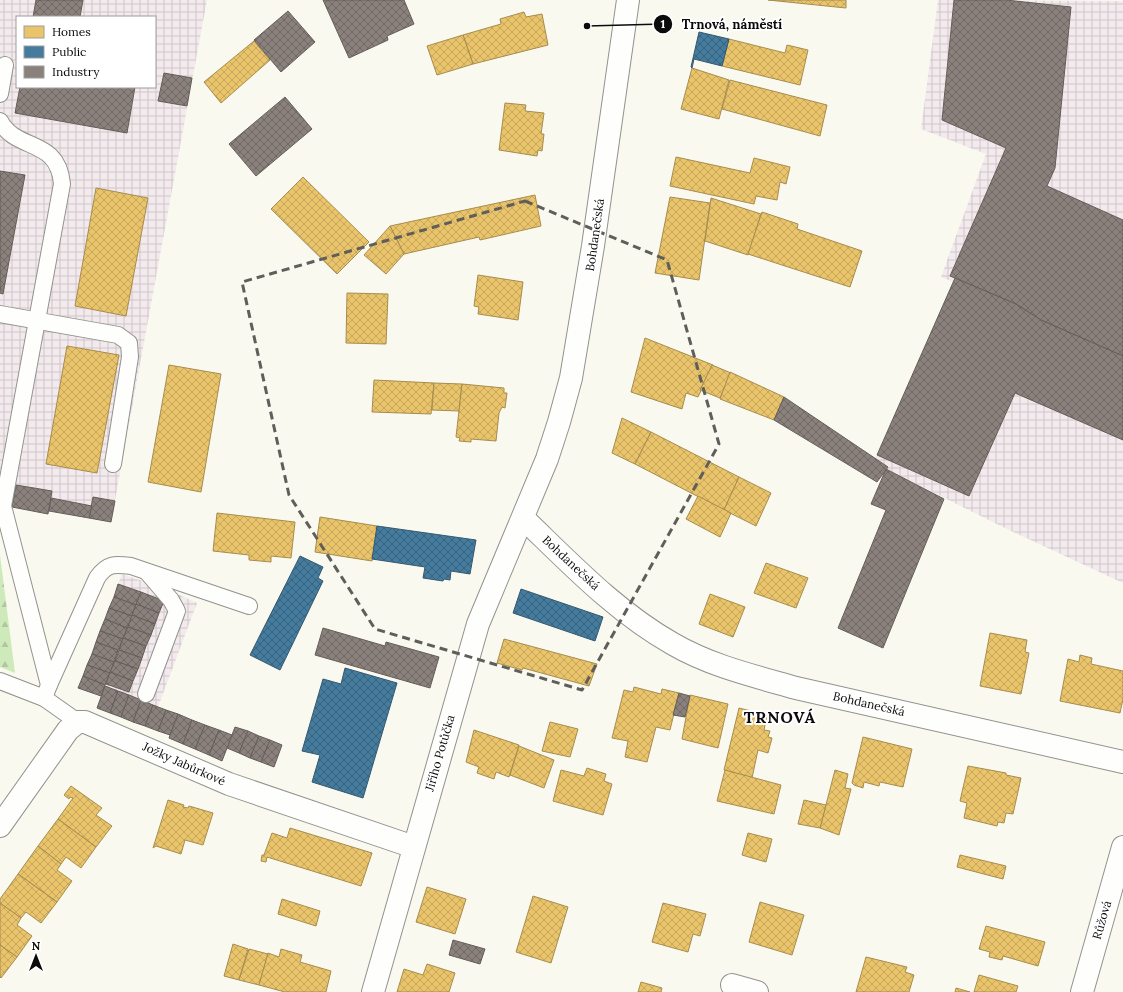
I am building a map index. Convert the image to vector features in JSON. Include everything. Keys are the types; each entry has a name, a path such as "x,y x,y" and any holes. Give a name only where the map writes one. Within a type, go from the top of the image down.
{"street":[{"name":"Bohdanečská","path":"628,0 593,246 571,378 557,430 523,518 592,584 632,617 669,642 700,657 746,674 796,688 1123,762"},
{"name":"Jiřího Potůčka","path":"373,992 478,624 523,518"},
{"name":"Jožky Jabůrkové","path":"78,722 92,724 229,784 414,847"},
{"path":"0,826 68,730 78,722"},
{"name":"Růžová","path":"1082,992 1123,847"},
{"path":"732,985 757,992"}],"lane":[{"path":"0,94 5,65"},
{"path":"0,121 3,127 13,135 50,155 61,170 62,184 60,201 37,320 5,470 3,506 47,691 78,722"},
{"path":"0,314 118,336 129,343 130,357 113,464"},
{"path":"47,691 97,578 103,570 115,564 131,566 249,606"},
{"path":"146,571 171,600 177,611 146,694"},
{"path":"0,681 47,691"}],"highlighted area":[{"path":"525,201 667,260 719,444 582,690 375,629 289,495 242,282"}],"shaded area":[{"path":"0,0 207,0 111,522 49,511 48,514 0,505"},
{"path":"938,0 1123,1 1123,583 1011,531 886,469 888,467 876,458 953,282 941,277 986,154 921,129"},
{"path":"122,574 169,590 197,603 158,707 232,735 235,727 282,745 274,767 227,749 222,761 169,738 169,735 97,708 101,696 78,688"}],"green space":[{"path":"0,555 15,673 0,667"}],"building: Homes":[{"path":"768,0 846,0 846,8"},
{"path":"524,12 526,17 542,14 548,45 473,64 463,35 501,24 500,19"},
{"path":"463,35 473,64 437,75 427,46"},
{"path":"729,39 785,53 787,45 808,50 800,85 722,66"},
{"path":"254,41 270,60 221,103 204,82"},
{"path":"692,68 729,80 719,119 681,109"},
{"path":"730,80 827,105 820,136 722,109"},
{"path":"505,103 526,105 525,111 544,113 541,134 544,134 542,151 538,150 537,156 499,150"},
{"path":"676,157 750,173 754,158 790,167 786,184 780,182 777,200 756,196 754,204 670,186"},
{"path":"303,177 369,242 337,274 271,209"},
{"path":"96,188 148,198 126,316 75,306"},
{"path":"535,195 541,226 480,240 479,237 404,254 390,226"},
{"path":"670,197 710,203 699,280 655,273"},
{"path":"711,198 761,214 748,255 705,241"},
{"path":"762,212 798,224 797,229 862,251 850,287 748,254"},
{"path":"390,226 404,254 386,274 364,255"},
{"path":"478,275 523,282 518,320 478,314 479,307 474,306"},
{"path":"347,293 388,294 386,344 346,343"},
{"path":"645,338 713,365 698,397 686,393 682,409 631,392"},
{"path":"67,346 119,355 97,473 46,464"},
{"path":"169,365 221,374 201,492 148,482"},
{"path":"712,365 731,373 720,398 700,390"},
{"path":"730,372 784,397 774,420 720,399"},
{"path":"374,380 434,383 431,414 372,412"},
{"path":"434,383 462,384 459,411 432,410"},
{"path":"462,384 504,388 504,393 507,393 505,408 502,407 499,413 496,441 471,439 471,442 459,441 460,438 456,437"},
{"path":"622,418 651,432 635,464 612,453"},
{"path":"651,432 739,477 724,510 635,464"},
{"path":"739,477 771,493 756,526 724,510"},
{"path":"698,496 731,513 720,537 686,519"},
{"path":"217,513 295,522 291,558 271,556 271,562 249,560 249,555 213,551"},
{"path":"320,517 377,526 372,561 315,552"},
{"path":"766,563 808,578 796,608 754,593"},
{"path":"710,594 745,607 733,637 699,624"},
{"path":"990,633 1027,640 1025,652 1029,653 1021,694 980,686"},
{"path":"504,639 597,664 589,686 523,668 522,670 497,663"},
{"path":"1080,655 1092,658 1091,664 1123,671 1123,699 1120,713 1060,701 1068,659 1079,662"},
{"path":"634,687 661,694 662,689 679,693 670,730 656,727 647,762 625,757 628,741 612,738 624,690 633,692"},
{"path":"690,695 728,704 718,748 682,739"},
{"path":"739,708 767,715 764,730 770,731 768,737 772,738 768,753 758,750 752,778 724,770"},
{"path":"550,722 578,729 570,757 542,751"},
{"path":"474,730 519,745 509,777 496,772 494,779 477,773 479,767 466,762"},
{"path":"863,737 912,749 903,787 880,782 879,786 864,782 863,788 852,783"},
{"path":"519,746 554,760 544,788 510,775"},
{"path":"968,766 1006,773 1006,775 1021,778 1013,814 1006,813 1004,823 998,822 997,826 964,818 967,803 960,801"},
{"path":"587,768 606,774 604,781 612,784 603,815 553,801 561,770 584,776"},
{"path":"725,770 781,785 774,814 717,801"},
{"path":"835,770 848,774 845,788 851,789 839,835 820,828"},
{"path":"71,786 102,808 96,815 112,826 96,847 58,819 73,798 70,797 69,799 64,795"},
{"path":"168,800 184,805 183,807 188,808 189,806 213,813 203,845 185,840 181,854 156,846 153,848"},
{"path":"804,800 826,805 820,828 798,824"},
{"path":"58,819 96,847 81,868 66,857 61,864 38,846"},
{"path":"290,828 372,853 361,886 267,857 266,862 261,861 262,855 264,855 272,833 287,838"},
{"path":"748,833 772,839 766,862 742,855"},
{"path":"38,846 61,864 57,870 72,881 57,902 18,874"},
{"path":"960,855 1006,866 1003,879 957,867"},
{"path":"18,874 57,902 41,923 26,912 21,918 0,903 0,899"},
{"path":"427,887 466,899 455,934 416,922"},
{"path":"533,896 568,907 551,963 516,952"},
{"path":"282,899 320,911 316,926 278,914"},
{"path":"760,902 804,915 792,955 749,942"},
{"path":"0,903 21,918 17,925 32,936 17,957 0,945"},
{"path":"663,903 706,914 700,936 693,934 688,952 652,942"},
{"path":"986,926 1045,942 1038,966 1003,956 1002,960 989,957 990,952 979,949"},
{"path":"233,944 248,949 239,980 224,976"},
{"path":"0,945 17,957 1,978 0,977"},
{"path":"249,949 268,954 259,985 239,980"},
{"path":"281,949 302,955 300,962 331,971 326,992 285,992 259,985 268,953 279,957"},
{"path":"866,957 907,967 905,972 914,975 909,992 856,992"},
{"path":"427,964 455,973 449,992 397,992 404,969 423,975"},
{"path":"979,975 1018,986 1016,992 974,992"},
{"path":"641,982 662,988 661,992 638,992"},
{"path":"956,988 970,992 955,992"}],"building: Public":[{"path":"699,32 729,39 722,66 694,59 692,68 691,67"},
{"path":"377,526 476,540 470,574 451,571 450,580 444,579 443,581 423,578 425,567 372,559"},
{"path":"300,556 323,567 318,578 323,581 280,670 250,655"},
{"path":"521,589 603,617 595,641 513,613"},
{"path":"345,668 397,683 363,798 312,782 320,755 302,751 323,679 341,684"}],"building: Industry":[{"path":"36,0 83,0 80,16 33,16"},
{"path":"323,0 404,0 414,24 387,36 388,40 349,58"},
{"path":"954,0 1006,0 1071,7 1055,168 1047,186 1123,220 1123,356 1041,320 1016,304 950,276 1006,148 942,120"},
{"path":"288,11 315,42 281,72 254,40"},
{"path":"164,73 192,78 187,106 158,101"},
{"path":"20,88 135,88 127,133 15,113"},
{"path":"285,97 312,129 256,176 229,144"},
{"path":"0,171 25,175 3,294 0,293"},
{"path":"955,278 1016,304 1041,320 1123,356 1123,440 1015,393 969,496 877,455"},
{"path":"784,397 888,467 877,482 774,420"},
{"path":"886,469 944,499 883,648 838,628 886,510 871,504"},
{"path":"16,485 52,491 48,514 12,507"},
{"path":"93,497 115,501 111,522 89,518"},
{"path":"51,498 92,506 89,518 49,511"},
{"path":"118,584 141,592 136,605 114,597"},
{"path":"141,592 164,601 159,613 136,604"},
{"path":"114,597 136,605 132,616 109,608"},
{"path":"136,604 159,613 155,624 132,615"},
{"path":"109,608 132,616 127,628 105,619"},
{"path":"132,615 155,624 151,635 128,627"},
{"path":"105,619 127,628 123,639 100,631"},
{"path":"128,627 151,635 146,646 123,638"},
{"path":"323,628 385,646 386,642 439,657 430,688 315,655"},
{"path":"100,631 123,639 118,650 96,642"},
{"path":"123,638 146,646 142,658 119,650"},
{"path":"96,642 118,650 114,662 92,654"},
{"path":"119,650 142,658 138,669 115,661"},
{"path":"92,654 114,662 110,673 87,665"},
{"path":"115,661 138,669 133,681 110,672"},
{"path":"87,665 110,673 105,685 83,676"},
{"path":"110,672 133,681 129,692 106,684"},
{"path":"83,676 105,685 101,696 78,688"},
{"path":"105,686 118,691 110,713 97,708"},
{"path":"118,691 129,695 121,717 110,713"},
{"path":"679,693 690,696 685,717 673,715"},
{"path":"129,695 141,700 133,722 121,717"},
{"path":"141,700 153,705 145,726 133,722"},
{"path":"153,705 166,710 158,731 145,726"},
{"path":"166,710 178,714 170,735 158,731"},
{"path":"178,714 192,720 183,744 169,738"},
{"path":"192,720 205,725 195,749 183,744"},
{"path":"205,725 219,730 209,755 195,749"},
{"path":"235,727 248,731 239,753 227,748"},
{"path":"219,730 232,735 222,761 209,755"},
{"path":"248,731 259,736 250,758 239,753"},
{"path":"259,736 270,740 261,762 250,758"},
{"path":"270,740 282,745 274,767 261,762"},
{"path":"453,940 485,949 480,964 449,955"}],"place":[{"name":"Trnová, náměstí","path":"587,26"}],"district":[{"name":"TRNOVÁ","path":"780,717"}]}
